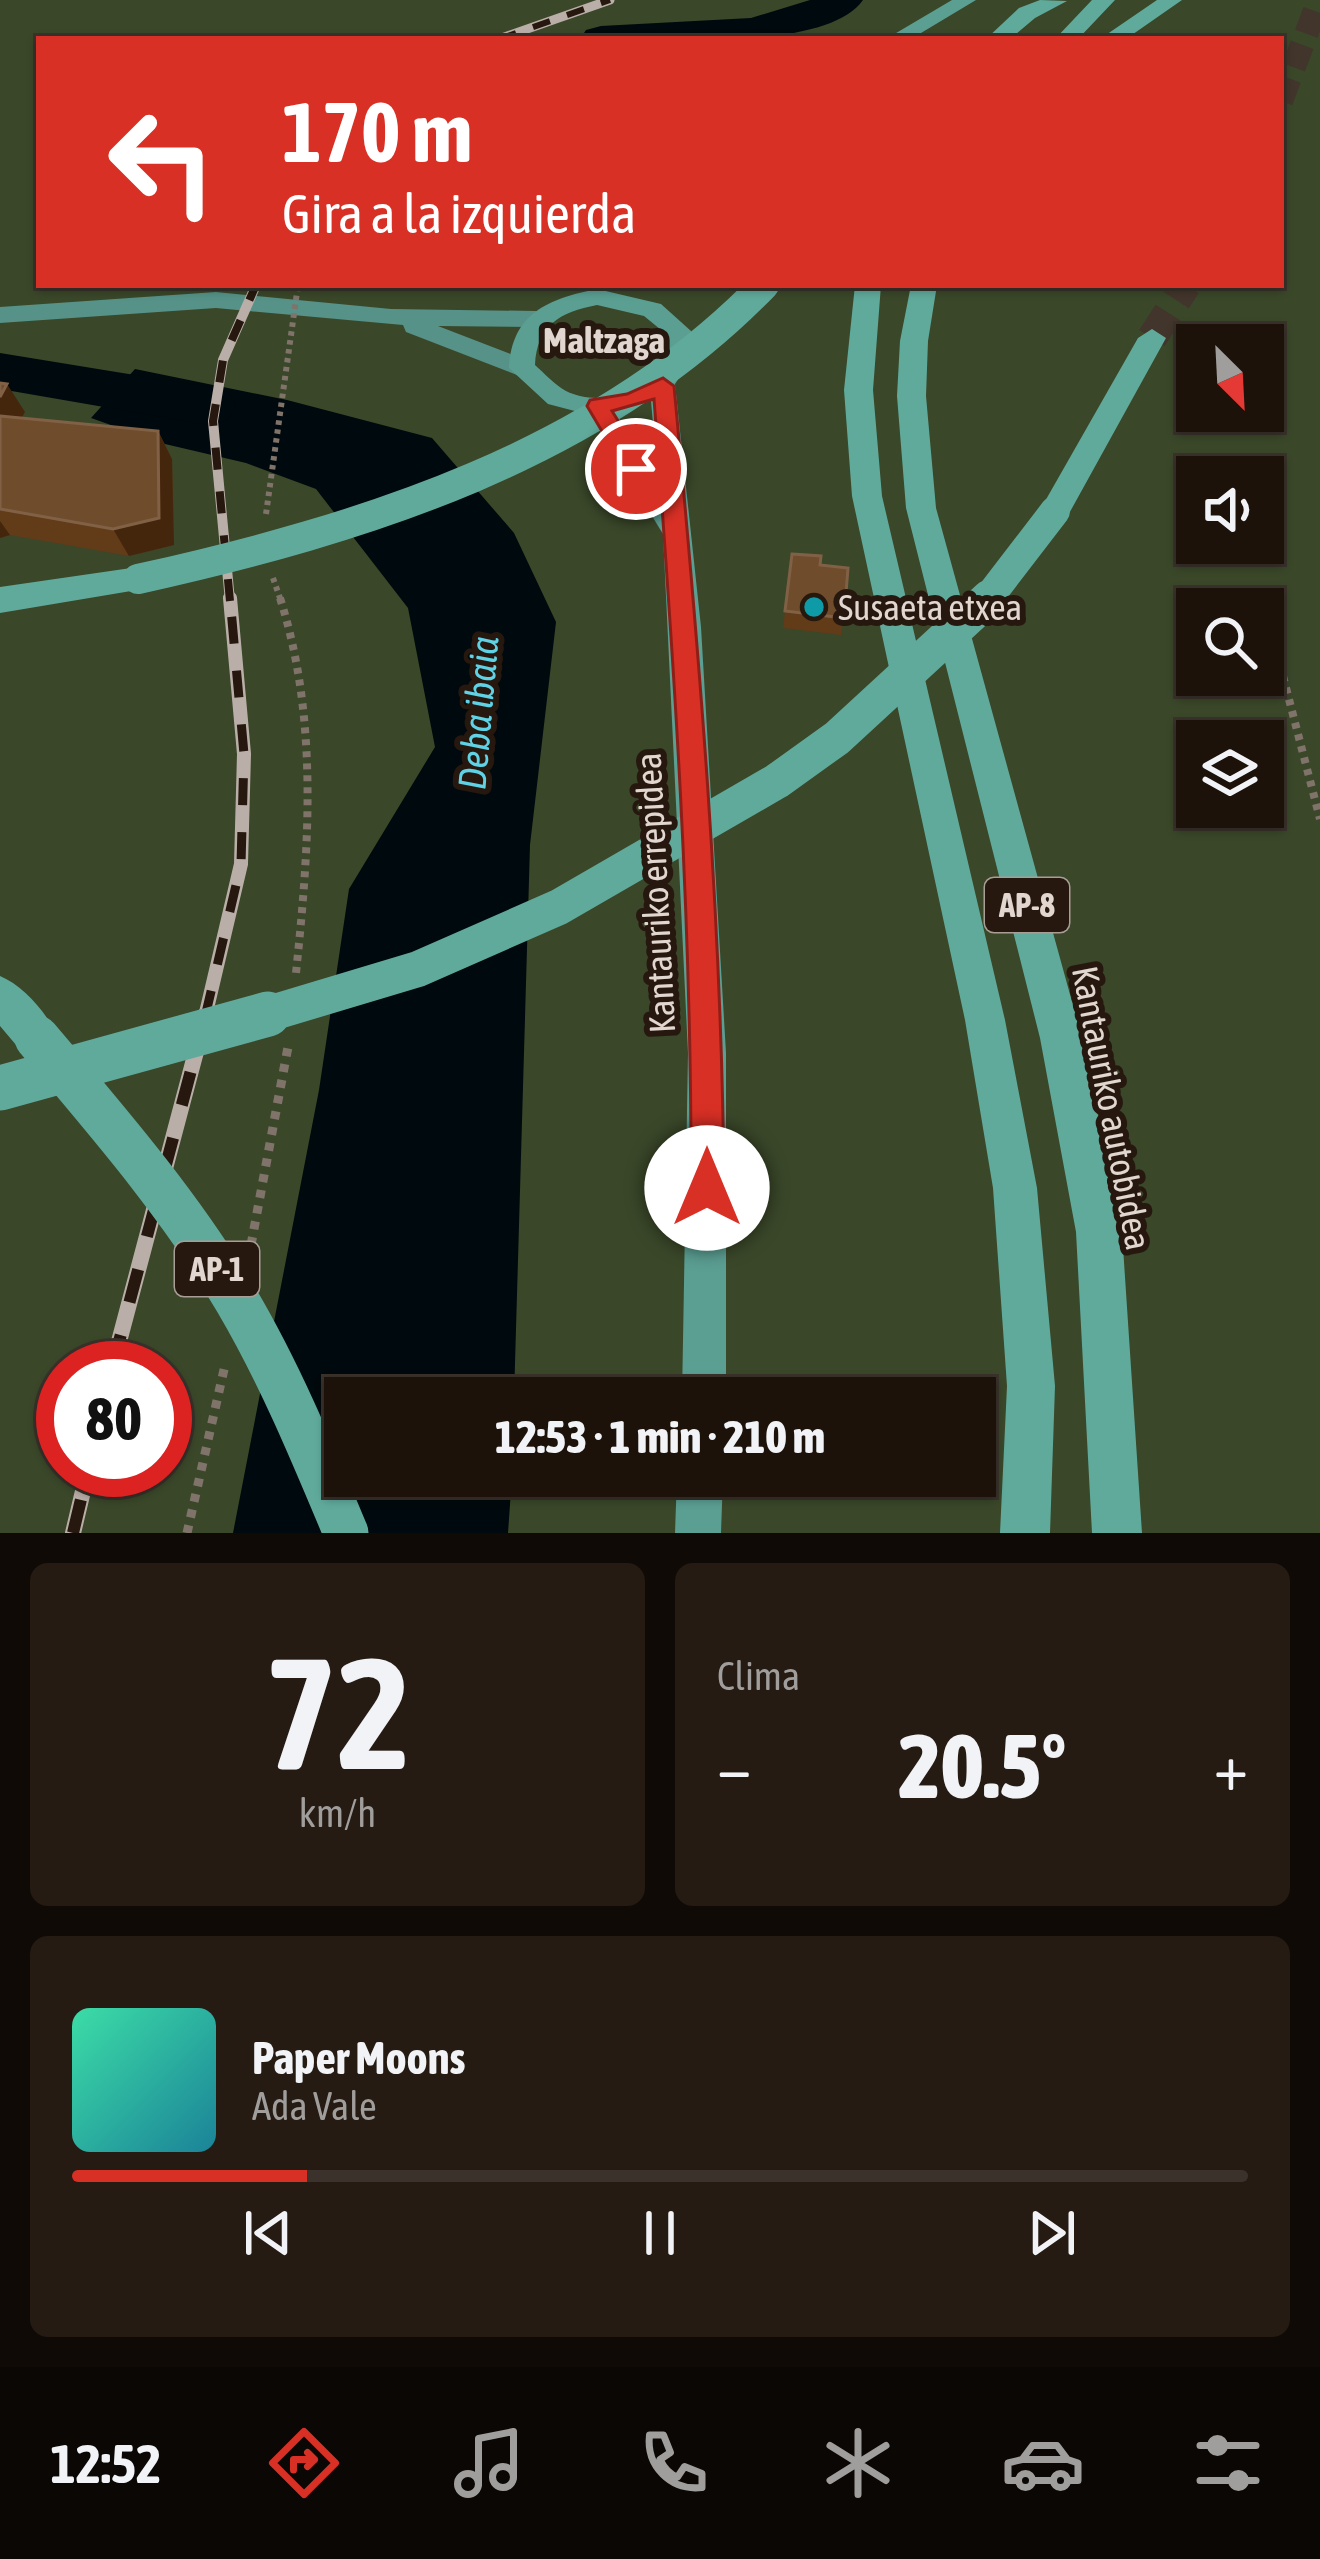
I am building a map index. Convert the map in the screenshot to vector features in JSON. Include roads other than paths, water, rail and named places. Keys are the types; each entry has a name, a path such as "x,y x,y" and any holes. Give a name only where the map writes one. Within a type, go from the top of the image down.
{"highway":[{"path":"901,36 966,0"},
{"path":"1072,33 1104,0"},
{"path":"1116,36 1171,0"},
{"path":"1013,34 1057,1"},
{"path":"673,326 675,288"},
{"path":"0,600 138,580 264,553 472,482 553,442 639,390 745,307 761,288"},
{"name":"AP-8","path":"867,288 861,317 856,411 867,496 985,1020 1015,1188 1031,1386 1025,1533"},
{"name":"Kantauriko autobidea","path":"923,288 913,326 909,420 921,508 1061,1038 1099,1232 1117,1533"},
{"path":"604,291 662,313 673,326 680,333 683,353 676,372 663,386 631,401 598,406 550,395 522,368 521,341 536,319 567,302 604,291"},
{"path":"0,1088 119,1058 418,969 559,907 738,805 837,738 979,611 1055,512 1152,338"},
{"name":"Kantauriko errepidea","path":"663,386 693,733 707,1053 704,1377"},
{"path":"598,406 675,532"},
{"name":"AP-1","path":"0,996 126,1142 219,1273 293,1409 346,1533"},
{"path":"698,1533 699,1497"}],"main road":[{"path":"0,315 216,300 391,317 536,319"},
{"path":"391,317 522,368"}],"water":[{"path":"135,369 287,400 432,438 514,533 556,622 530,845 515,1377 324,1377 324,1497 511,1497 508,1533 233,1533 319,1090 349,889 435,747 408,608 316,489 246,463 165,444 91,418"}],"waterway":[{"path":"635,36 751,30 810,15 843,0"},
{"name":"Deba ibaia","path":"0,371 208,406"}],"tunnel":[{"path":"1284,93 1319,0"},
{"path":"1152,338 1184,288"}],"railway":[{"path":"508,36 610,0"},
{"path":"230,601 213,421 223,360 255,288"},
{"path":"205,1017 241,864 244,754 230,598"},
{"path":"119,1341 206,1014"},
{"path":"73,1533 82,1497"}],"place":[{"name":"Susaeta etxea","path":"814,607"}],"district":[{"name":"Maltzaga","path":"604,340"}]}
